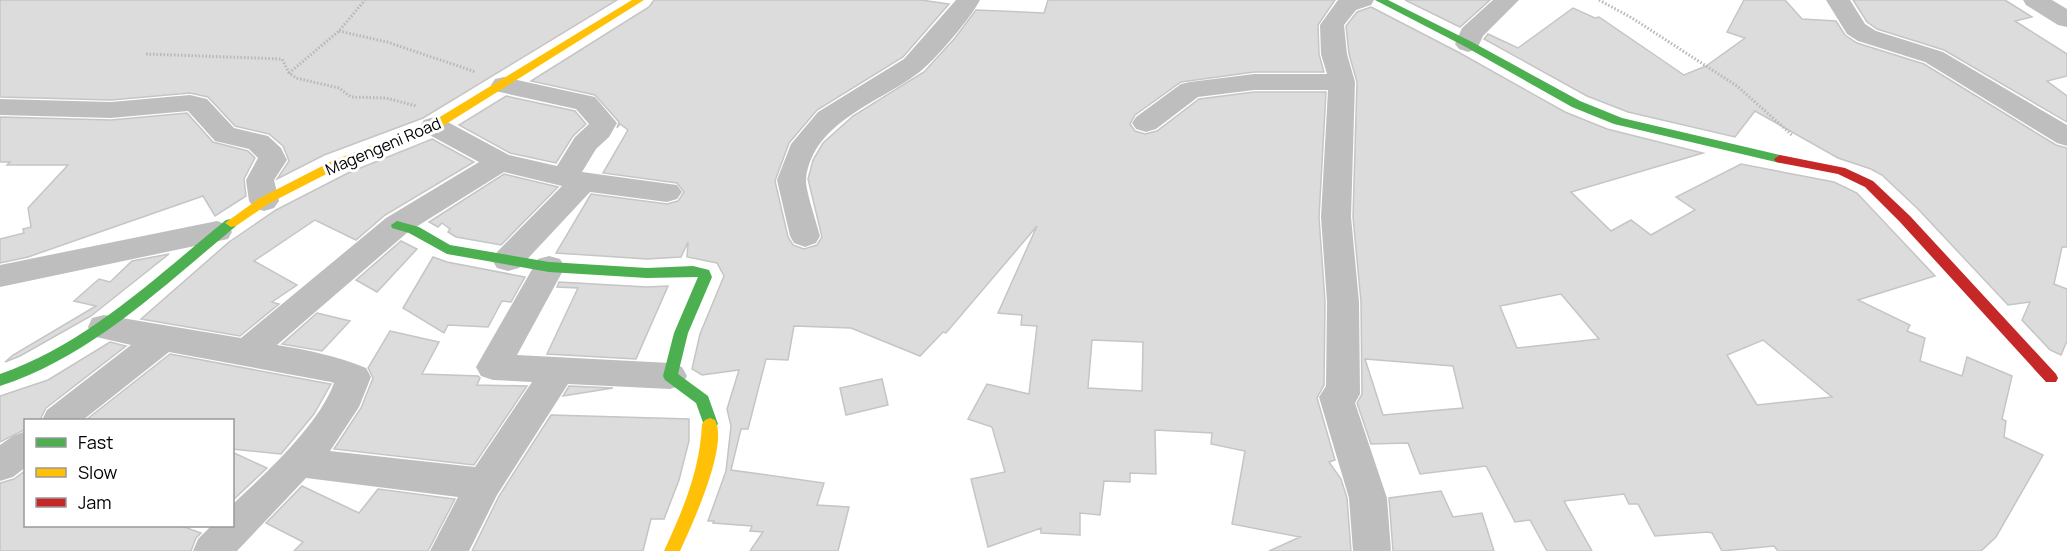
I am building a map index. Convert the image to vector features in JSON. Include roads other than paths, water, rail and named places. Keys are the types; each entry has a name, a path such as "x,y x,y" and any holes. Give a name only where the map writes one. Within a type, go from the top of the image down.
{"street":[{"name":"Magengeni Road","path":"0,380 34,368 104,327 161,282 217,232 264,201 336,164 443,121 639,0"},
{"path":"805,236 791,180 801,150 828,118 913,64 964,8 968,0"},
{"path":"1362,0 1347,5 1332,26 1334,54 1342,82 1336,217 1343,302 1343,394 1336,398 1368,498 1372,551"},
{"path":"1380,0 1468,44 1576,104 1618,121 1767,157 1849,173 1869,184 1905,219 2051,378"},
{"path":"1468,44 1471,33 1506,0"},
{"path":"1838,0 1856,29 1867,36 1934,57 2067,137"},
{"path":"2035,0 2067,20"},
{"path":"1146,123 1190,90 1254,82 1342,82"},
{"path":"504,85 585,104 603,123 599,131 585,143 574,179 508,260"},
{"path":"0,107 111,111 183,102 197,105 225,135 258,142 271,154 273,160 260,180 264,201"},
{"path":"443,121 500,162 574,179 667,192"},
{"path":"248,351 348,264 397,225 500,162"},
{"path":"397,225 414,230 447,249 549,267 647,273 693,271 704,273 705,277 681,333 670,376"},
{"name":"Magengeni Road","path":"0,276 217,232"},
{"path":"549,267 493,367 670,376 694,392 707,405 712,438 687,522 672,551"},
{"path":"104,327 162,339 248,351 338,370 354,377 351,391 342,407 297,462 212,551"},
{"path":"60,419 162,339"},
{"path":"449,551 484,484 559,370"},
{"path":"0,466 24,448"},
{"path":"297,462 484,484"}]}
